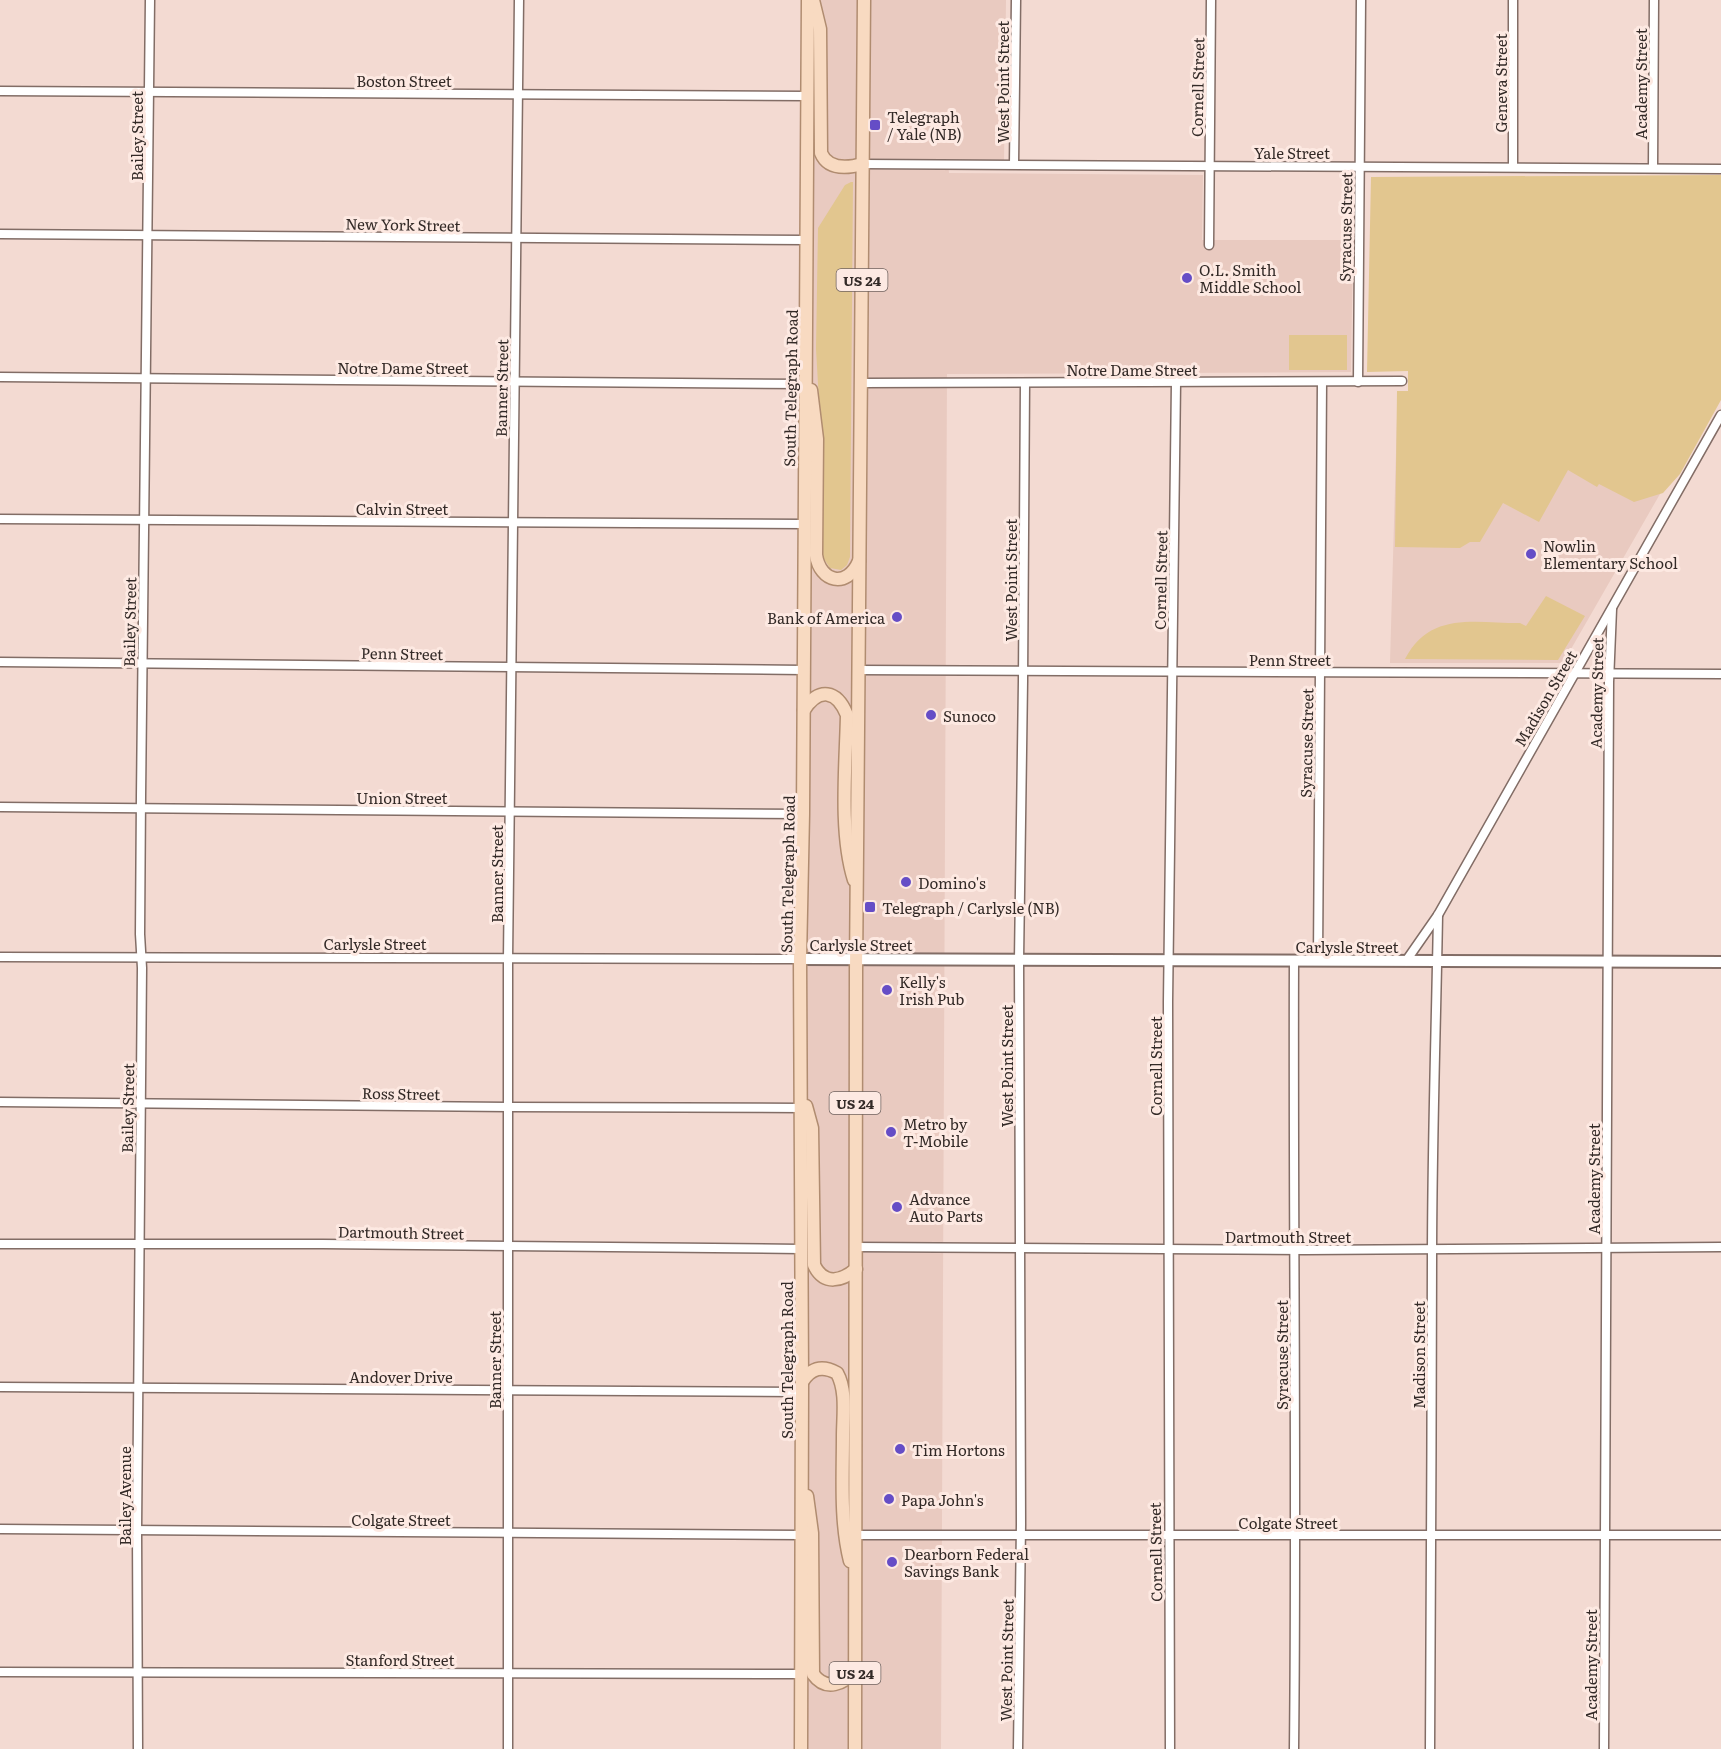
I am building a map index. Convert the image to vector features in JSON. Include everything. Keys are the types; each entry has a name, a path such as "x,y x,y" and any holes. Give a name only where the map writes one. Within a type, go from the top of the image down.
{"main road":[{"name":"South Telegraph Road","path":"801,1749 802,1108 800,959 804,710 808,0"},
{"path":"813,0 820,29 821,153 828,163 837,166 846,168 863,164"},
{"name":"US 24","path":"855,1749 856,959 864,0"},
{"path":"805,362 817,440 816,555 818,567 830,577 845,578 855,569 859,560"},
{"path":"804,710 817,696 831,695 843,703 847,715 846,831 848,860 857,890"},
{"path":"801,1089 812,1128 814,1265 816,1271 835,1280 843,1279 856,1269"},
{"path":"802,1387 812,1370 824,1368 837,1373 841,1380 843,1505 847,1549 855,1583"},
{"path":"801,1475 809,1506 812,1533 813,1674 824,1682 838,1684 844,1682 855,1670"}],"street":[{"name":"Bailey Street","path":"138,1244 150,0"},
{"name":"Banner Street","path":"508,1749 508,959 519,0"},
{"name":"West Point Street","path":"1014,164 1016,0"},
{"name":"Cornell Street","path":"1209,245 1211,0"},
{"name":"Syracuse Street","path":"1358,382 1361,0"},
{"name":"Geneva Street","path":"1513,0 1513,167"},
{"name":"Academy Street","path":"1653,168 1654,0"},
{"name":"Boston Street","path":"0,91 807,96"},
{"name":"Yale Street","path":"863,164 1721,169"},
{"name":"New York Street","path":"0,234 806,240"},
{"name":"Notre Dame Street","path":"0,377 805,384"},
{"name":"Notre Dame Street","path":"861,383 1402,381"},
{"name":"Syracuse Street","path":"1318,960 1322,382"},
{"name":"West Point Street","path":"1018,1749 1019,960 1025,383"},
{"name":"Cornell Street","path":"1170,1749 1169,960 1176,383"},
{"name":"Madison Street","path":"1406,961 1438,915 1721,415"},
{"name":"Calvin Street","path":"0,519 804,524"},
{"name":"Academy Street","path":"1604,1749 1609,674 1612,609"},
{"name":"Penn Street","path":"0,663 804,670"},
{"name":"Penn Street","path":"858,670 1721,674"},
{"name":"Union Street","path":"0,807 803,814"},
{"name":"Madison Street","path":"1430,1749 1432,1248 1438,915"},
{"name":"Carlysle Street","path":"0,957 1721,962"},
{"name":"Syracuse Street","path":"1294,960 1296,1535 1294,1749"},
{"name":"Ross Street","path":"0,1102 802,1108"},
{"name":"Dartmouth Street","path":"0,1244 801,1249"},
{"name":"Bailey Avenue","path":"138,1244 138,1749"},
{"name":"Dartmouth Street","path":"855,1247 1168,1249 1721,1247"},
{"name":"Andover Drive","path":"0,1387 508,1389 802,1387"},
{"name":"Colgate Street","path":"0,1529 801,1535"},
{"name":"Colgate Street","path":"855,1535 1721,1535"},
{"name":"Stanford Street","path":"0,1672 800,1674"}],"shaded area":[{"path":"808,0 1006,0 1004,164 948,164 949,173 1203,175 1202,240 1353,240 1351,372 947,374 941,1749 800,1749"},
{"path":"1721,175 1721,400 1680,474 1663,493 1634,502 1599,484 1597,487 1568,470 1539,522 1503,503 1480,542 1470,542 1460,548 1395,547 1397,391 1408,391 1408,371 1367,372 1371,177"},
{"path":"853,182 850,557 847,565 841,570 830,568 822,556 821,436 816,349 818,228 845,185"},
{"path":"1289,335 1347,335 1347,370 1289,370"},
{"path":"1397,418 1664,487 1563,663 1390,663"},
{"path":"1546,596 1585,616 1558,660 1405,659 1415,644 1427,633 1440,627 1470,622 1520,623 1526,626"}],"place":[{"name":"Telegraph / Yale (NB)","path":"875,125"},
{"name":"O.L. Smith Middle School","path":"1187,278"},
{"name":"Nowlin Elementary School","path":"1531,554"},
{"name":"Bank of America","path":"897,617"},
{"name":"Sunoco","path":"931,715"},
{"name":"Domino's","path":"906,882"},
{"name":"Telegraph / Carlysle (NB)","path":"870,907"},
{"name":"Kelly's Irish Pub","path":"887,990"},
{"name":"Metro by T-Mobile","path":"891,1132"},
{"name":"Advance Auto Parts","path":"897,1207"},
{"name":"Tim Hortons","path":"900,1449"},
{"name":"Papa John's","path":"889,1499"},
{"name":"Dearborn Federal Savings Bank","path":"892,1562"}]}
